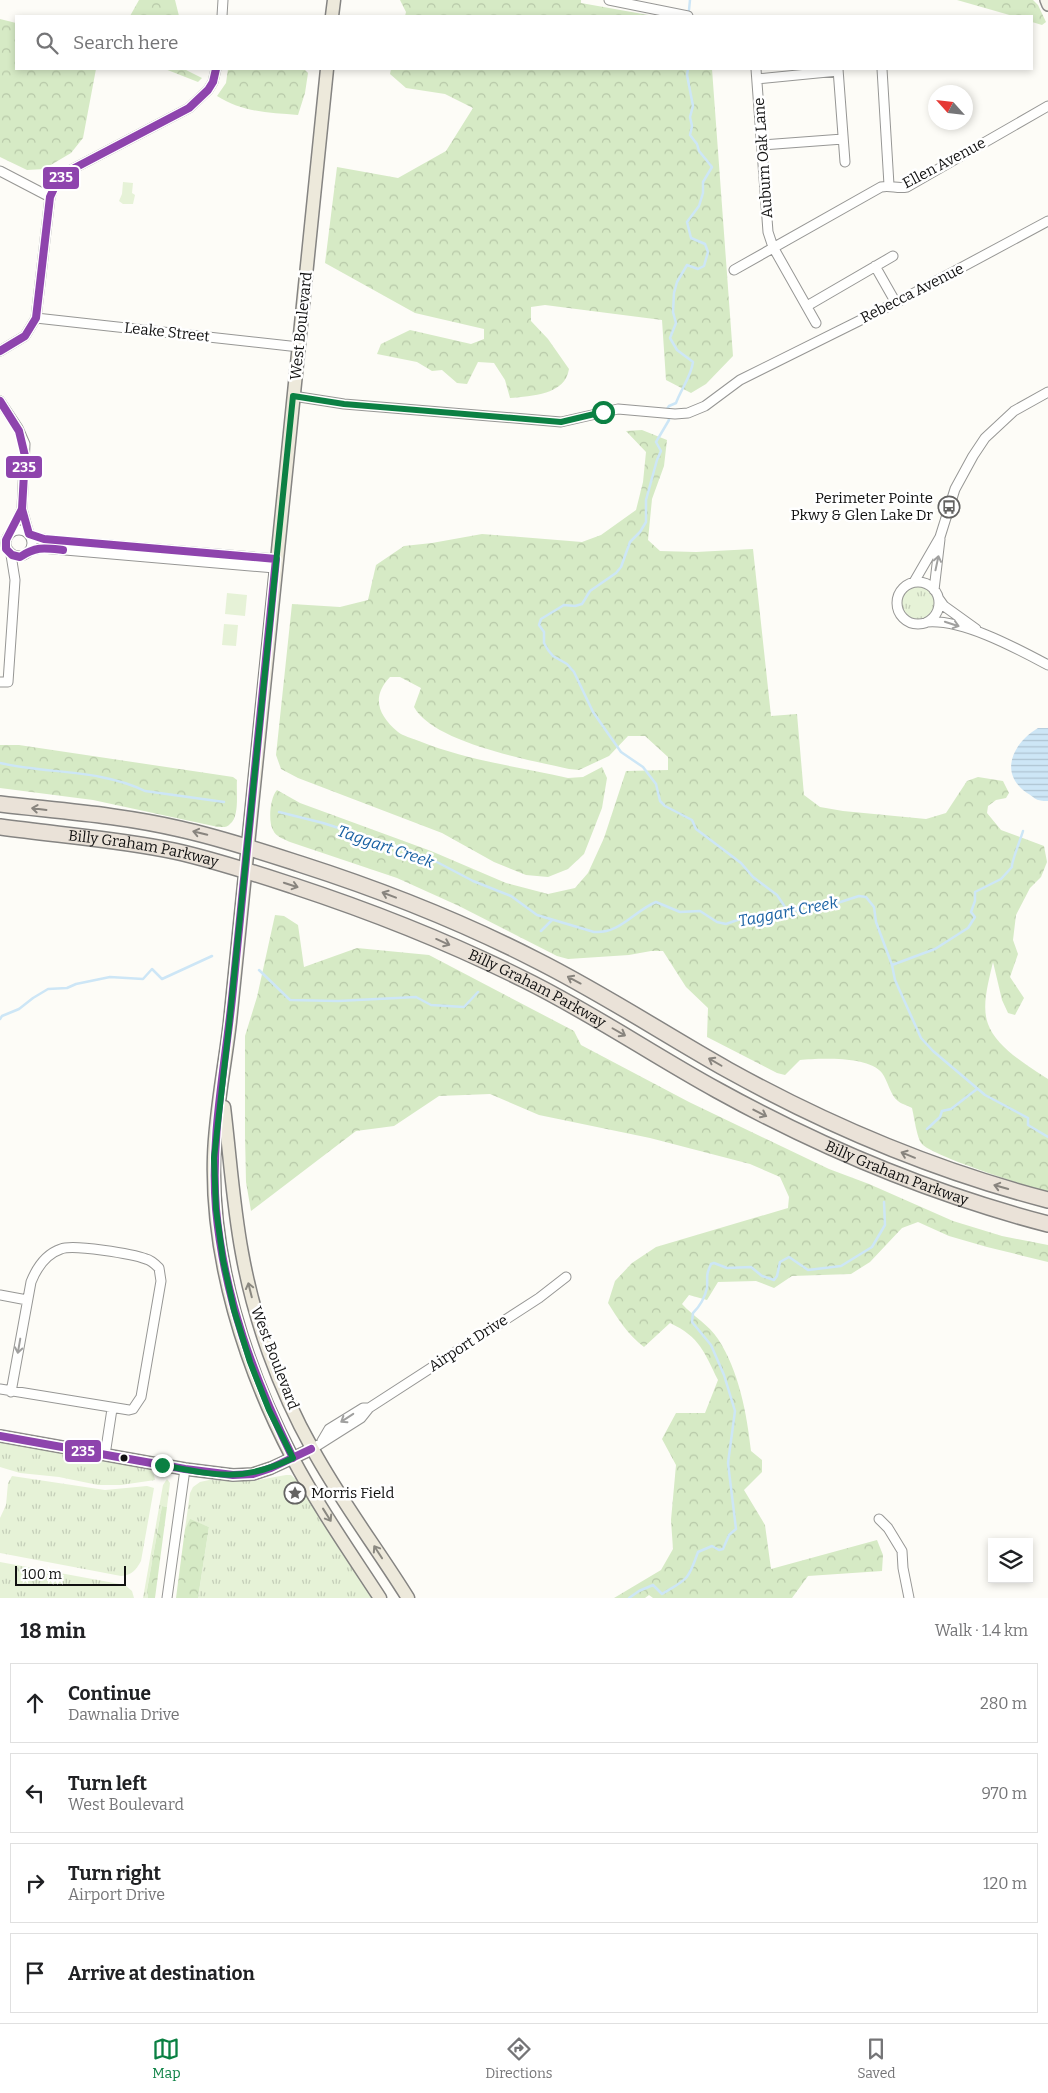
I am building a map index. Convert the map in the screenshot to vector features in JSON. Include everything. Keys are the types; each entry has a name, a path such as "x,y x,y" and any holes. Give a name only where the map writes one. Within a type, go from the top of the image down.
{"highway":[{"name":"Billy Graham Parkway","path":"0,804 137,820 178,828 247,846 382,892 494,939 587,986 727,1069 771,1093 861,1136 954,1172 998,1187 1048,1200"},
{"name":"Billy Graham Parkway","path":"0,827 173,851 245,870 374,914 484,960 576,1007 715,1089 852,1157 946,1194 991,1209 1048,1224"}],"main road":[{"path":"332,15 334,0"},
{"name":"West Boulevard","path":"327,70 214,1158 216,1209 223,1260 234,1310 250,1362 269,1410 293,1458 380,1598"},
{"name":"West Boulevard","path":"222,1090 234,1205 242,1255 254,1305 270,1355 290,1403 408,1598"}],"street":[{"path":"222,15 223,0"},
{"path":"609,0 683,15"},
{"path":"1046,0 1048,5"},
{"path":"2,353 25,336 36,318 50,197 54,186 65,174 189,108 208,90 213,82 216,70"},
{"name":"Auburn Oak Lane","path":"756,70 768,232 773,247 816,323"},
{"path":"757,78 838,70 845,162"},
{"path":"882,70 889,185"},
{"name":"Ellen Avenue","path":"734,270 881,187 889,185 894,188 907,187 1048,106"},
{"path":"762,145 843,139"},
{"path":"0,171 50,197"},
{"name":"Rebecca Avenue","path":"293,396 344,404 561,422 618,409 675,414 688,413 700,408 740,380 896,303 1048,221"},
{"path":"807,306 893,256"},
{"path":"875,266 896,303"},
{"name":"Leake Street","path":"36,318 299,347"},
{"path":"934,590 940,536 955,489 966,467 985,438 1014,411 1048,392"},
{"path":"0,402 18,428 25,444 22,509 32,542 15,580"},
{"path":"4,682 15,580 10,553 5,543 7,534 22,509"},
{"path":"7,534 21,530 30,535 57,541 276,564"},
{"path":"940,536 914,582 904,587 899,593 898,608 905,620 912,623 948,622 978,631 1048,665"},
{"path":"0,546 20,557 42,548 276,564"},
{"path":"914,582 927,584 934,590 944,606 978,631"},
{"path":"926,622 937,612 938,599"},
{"path":"0,1390 11,1392 112,1408 129,1410 137,1404 141,1396 162,1281 158,1268 146,1259 79,1247 67,1247 45,1259 31,1282 11,1392"},
{"name":"Airport Drive","path":"0,1436 185,1469 242,1475 271,1468 334,1436 361,1418 369,1408 539,1298 566,1277"},
{"path":"0,1295 27,1300"},
{"path":"105,1455 112,1408"},
{"path":"167,1598 185,1469"},
{"path":"878,1518 888,1528 902,1551 903,1568 909,1598"}],"green space":[{"path":"139,0 175,0 179,15 131,15"},
{"path":"400,0 581,0 581,3 648,15 405,15 406,12"},
{"path":"957,0 1033,0 1038,5 1046,22 1042,25 1033,22 1033,15 1010,15"},
{"path":"0,19 15,23 15,70 96,70 83,138 71,153 44,169 27,170 0,157"},
{"path":"168,70 186,70 202,78 198,82"},
{"path":"228,70 305,70 308,73 305,93 298,115 246,109 226,101 217,96 226,83"},
{"path":"391,70 712,70 733,356 706,384 691,393 666,380 662,320 545,305 531,307 531,321 548,339 569,369 566,378 561,384 546,393 510,398 505,380 494,363 478,362 467,384 457,383 442,370 432,371 417,362 377,354 381,344 410,330 471,344 484,339 484,329 415,313 325,263 337,167 398,178 446,151 473,108 445,94 406,88 390,74"},
{"path":"123,182 133,183 132,193 135,195 133,204 123,204 119,201"},
{"path":"642,430 667,440 664,466 652,499 648,540 660,551 696,552 753,549 771,716 797,714 804,795 820,807 926,819 946,813 967,781 978,777 1003,781 1009,793 1006,798 996,800 988,806 987,813 1001,830 1044,846 1047,862 1041,877 1030,888 1016,915 1013,940 1018,954 1010,977 1024,998 1015,1015 1008,1013 1002,1000 993,962 986,993 985,1009 992,1032 1005,1048 1048,1079 1048,1192 961,1163 943,1156 922,1144 917,1133 912,1108 895,1098 884,1076 876,1067 844,1059 808,1059 800,1060 785,1075 777,1073 707,1037 708,1008 686,987 663,951 568,959 557,956 459,906 397,878 290,842 274,832 271,826 270,810 277,790 300,803 431,851 506,883 548,894 575,888 588,873 604,838 626,771 668,770 668,757 645,736 628,736 609,756 579,770 508,755 484,748 441,731 425,720 414,707 421,688 400,677 390,677 380,692 379,706 391,726 405,736 437,748 474,758 568,778 583,777 602,767 607,778 602,808 584,854 568,869 548,877 526,875 494,862 442,833 298,778 281,769 276,755 292,604 340,607 368,600 376,565 404,546 482,534 582,542 601,535 636,510 643,482 646,452 626,431"},
{"path":"918,585 930,590 935,602 930,614 918,619 906,614 901,602 906,590"},
{"path":"227,593 247,595 245,616 225,614"},
{"path":"224,624 238,625 236,646 222,645"},
{"path":"0,745 19,745 233,777 237,780 235,815 228,826 218,827 93,800 0,788"},
{"path":"275,915 284,916 298,925 304,967 357,948 429,955 574,1031 581,1045 689,1102 829,1169 869,1184 953,1221 1002,1236 1048,1245 1048,1262 949,1236 918,1222 902,1228 870,1262 851,1274 792,1276 774,1288 756,1281 718,1282 707,1300 689,1295 682,1304 710,1329 718,1339 737,1379 747,1422 751,1451 762,1460 762,1472 744,1490 765,1525 771,1569 877,1540 883,1555 882,1571 808,1576 792,1598 653,1598 649,1595 645,1598 614,1598 661,1570 673,1549 671,1520 676,1465 662,1439 676,1413 705,1413 718,1380 700,1346 680,1328 670,1323 644,1347 633,1337 608,1303 615,1281 632,1263 656,1247 788,1208 789,1197 780,1177 750,1164 650,1138 539,1115 490,1094 439,1096 394,1126 356,1131 251,1211 246,1182 245,1036 257,997"},
{"path":"0,1442 150,1469 155,1480 121,1485 98,1485 59,1477 20,1473 0,1467"},
{"path":"291,1475 301,1484 376,1598 198,1598 209,1527 190,1520 185,1529 190,1493 193,1487 200,1482 209,1480 252,1481"},
{"path":"12,1476 105,1490 147,1486 154,1488 141,1561 137,1567 131,1573 121,1576 0,1553 0,1518 6,1505 8,1483"},
{"path":"167,1479 170,1483 167,1507 162,1506 147,1590 148,1598 143,1598 163,1485"},
{"path":"162,1506 167,1507 155,1598 148,1598 147,1590"},
{"path":"190,1519 209,1527 198,1598 176,1598 185,1529"},
{"path":"0,1562 125,1585 132,1591 134,1598 0,1598"}],"water":[{"path":"1038,728 1048,728 1048,801 1036,799 1018,785 1013,777 1011,768 1016,750 1029,734"}],"waterway":[{"path":"689,10 690,0"},
{"path":"667,409 676,403 693,362 677,350 670,338 676,323 673,312 674,293 677,282 687,265 698,269 704,266 708,252 705,244 691,238 687,222 699,206 703,193 703,182 712,167 699,151 697,144 690,135 692,126 690,117 693,106 687,75 688,70"},
{"path":"668,416 669,420 656,442 661,451 646,500 646,522 640,532 630,542 621,567 616,573 590,591 582,604 575,606 564,605 541,619 539,625 544,632 544,643 548,650 553,656 567,664 574,672 593,712 621,752 643,767 656,784 660,801 665,806 692,820 696,829 741,863 753,877 777,895 787,910"},
{"name":"Taggart Creek","path":"0,763 92,775 128,784 145,791 224,802"},
{"name":"Taggart Creek","path":"279,812 323,823 404,849 435,861 473,881 511,896 537,915 594,932 603,932 619,926 656,902 680,912 700,911 717,922 726,924 746,917 778,916 788,910 803,911 822,908 859,896 866,897 874,907 876,922 892,965 895,980 921,1038 933,1051 985,1095 1028,1118 1028,1125 1048,1137"},
{"path":"892,965 935,949 968,928 975,917 971,912 975,901 975,892 1001,879 1012,867 1023,831"},
{"path":"541,931 552,920"},
{"path":"0,1019 2,1016 19,1009 48,989 67,988 76,984 110,977 143,979 152,969 162,979 212,956"},
{"path":"259,970 290,1000 338,1001 416,997 431,1005 464,1007 478,992"},
{"path":"927,1129 940,1117 942,1111 951,1109 977,1089"},
{"path":"629,1598 653,1585 662,1594 677,1585 689,1574 698,1552 712,1546 719,1550 723,1549 729,1535 736,1529 728,1463 735,1411 724,1375 711,1345 692,1322 693,1313 702,1302 707,1288 707,1274 711,1264 714,1263 727,1268 751,1267 762,1276 774,1280 777,1276 780,1262 789,1257 808,1270 841,1266 872,1247 885,1225 884,1202"}],"transit line":[{"name":"235","path":"0,351 25,336 36,318 50,197 56,184 65,173 189,108 208,90 213,82 216,70"},
{"name":"235","path":"0,401 19,431 25,456 22,509 6,540 6,549 12,555 20,557 31,551 41,549 63,550"},
{"name":"235","path":"22,509 29,534 44,539 276,559 233,989 217,1127 215,1182 220,1242 234,1306 254,1368 293,1458"},
{"name":"235","path":"0,1436 185,1469 233,1475 253,1474 271,1468 311,1449"}],"place":[{"name":"Perimeter Pointe Pkwy & Glen Lake Dr","path":"949,507"},
{"name":"Morris Field","path":"295,1493"}],"route":[{"path":"162,1465 211,1473 242,1475 253,1474 271,1468 293,1458 269,1410 250,1362 234,1310 223,1260 216,1209 214,1158 293,396 344,404 561,422 603,412"}]}
